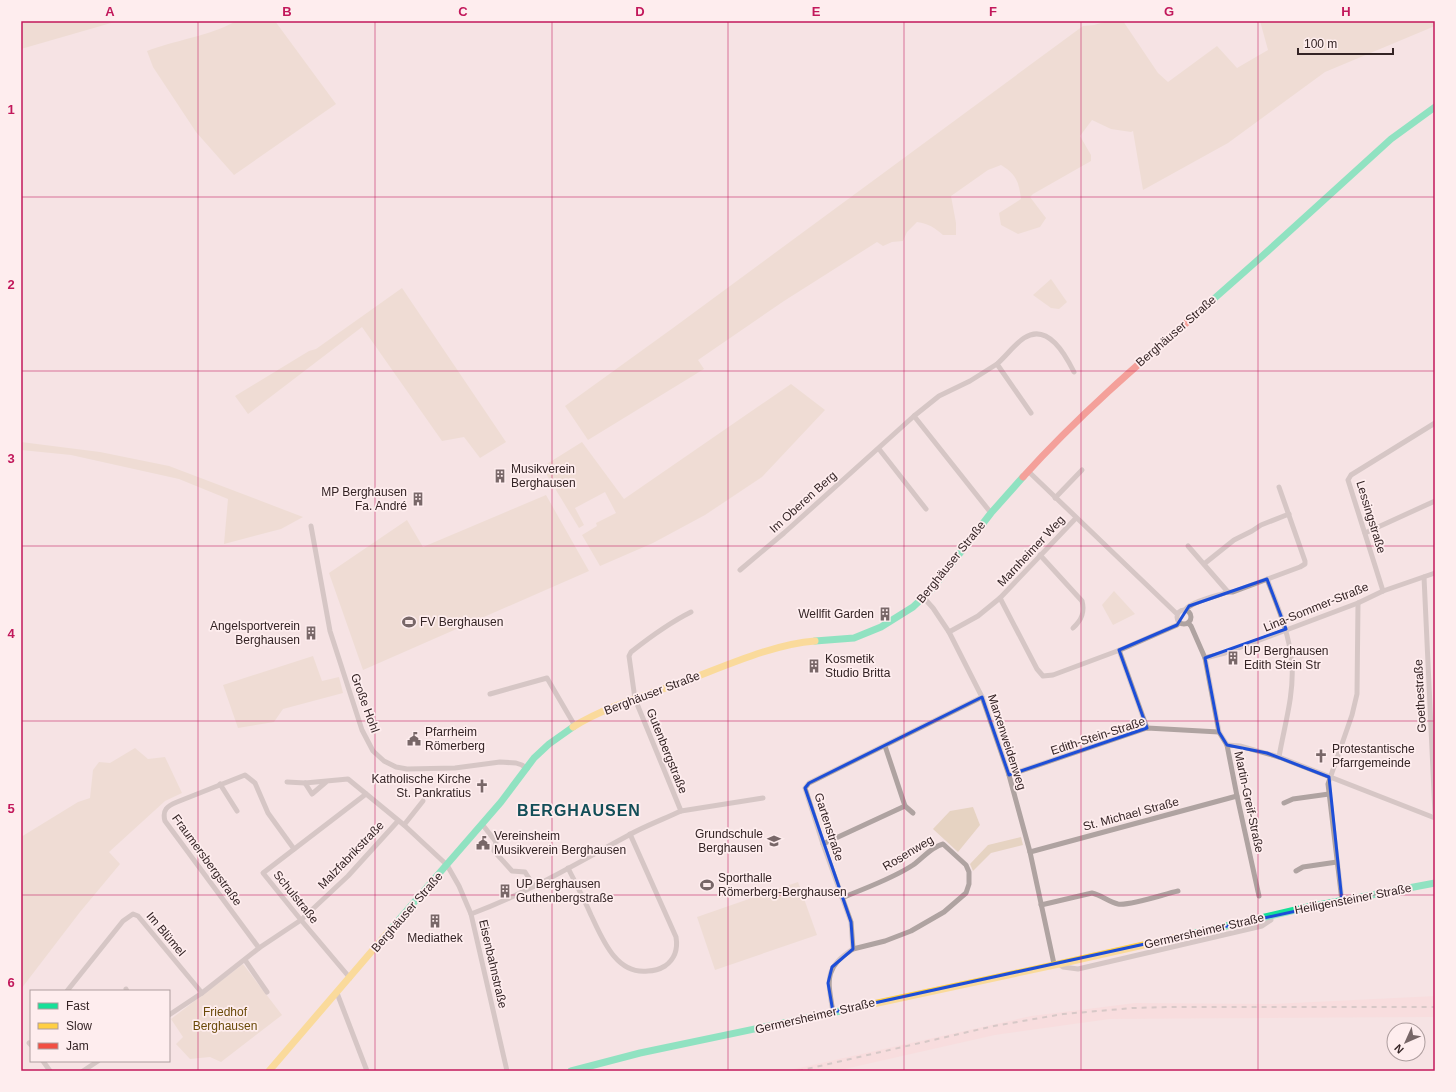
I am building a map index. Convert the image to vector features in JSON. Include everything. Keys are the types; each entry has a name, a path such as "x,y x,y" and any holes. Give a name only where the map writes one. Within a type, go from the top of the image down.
{"street":[{"name":"Berghäuser Straße","path":"269,1071 482,824 534,758 549,744 575,726 599,713 635,699 736,662 800,642 854,638 881,627 913,607 924,598 991,513 1048,449 1126,375 1259,260 1360,166 1391,139 1435,107"},
{"name":"Im Oberen Berg","path":"740,570 879,449 914,416 939,396 970,381 997,364 1025,338 1032,334 1043,334 1055,342 1066,356 1074,372"},
{"path":"997,364 1031,413"},
{"path":"914,416 991,513"},
{"name":"Lessingstraße","path":"1383,591 1348,480 1350,475 1435,423"},
{"path":"879,449 926,509"},
{"path":"1055,498 1082,470"},
{"path":"1028,472 1177,614"},
{"path":"1188,623 1179,623 1176,618 1180,610 1185,610 1197,602 1228,592 1233,592 1305,564 1306,560 1279,487"},
{"path":"1365,533 1435,501"},
{"path":"1204,564 1236,538 1261,525 1288,514"},
{"name":"Marnheimer Weg","path":"949,632 978,616 1000,598 1076,518"},
{"name":"Große Hohl","path":"311,526 330,631 362,730 373,751 396,768 455,768 500,762 522,765 526,769"},
{"path":"1188,546 1228,592"},
{"path":"1040,555 1082,601 1084,609 1080,622 1073,628"},
{"name":"Lina-Sommer-Straße","path":"1205,658 1225,653 1358,603 1383,591 1435,573"},
{"name":"Goethestraße","path":"1424,577 1433,709 1435,814"},
{"path":"1267,579 1286,630 1292,665 1291,695 1279,757"},
{"name":"Marxenweidenweg","path":"924,598 933,608 949,632 982,697 1009,775 1030,852 1041,905 1056,964"},
{"name":"Marnheimer Weg","path":"1000,598 1036,669 1043,676 1053,675 1119,650 1179,623"},
{"path":"1342,901 1336,862 1328,784 1329,777 1352,715 1357,694 1358,603"},
{"name":"Martin-Greif-Straße","path":"1185,610 1191,615 1188,623 1191,626 1205,658 1219,732 1227,745 1259,896"},
{"name":"Gutenbergstraße","path":"681,811 635,699 629,656 631,652 657,631 690,612"},
{"path":"1119,650 1147,728"},
{"path":"490,694 547,678 575,726"},
{"name":"Gartenstraße","path":"853,949 851,922 805,788 809,783 982,697"},
{"name":"Edith-Stein-Straße","path":"1009,775 1147,728 1219,732"},
{"path":"1227,745 1240,746 1279,757 1435,818"},
{"path":"885,746 905,806 913,812"},
{"name":"Fraumersbergstraße","path":"259,948 165,821 165,810 169,805 245,775 255,783 268,813 294,849"},
{"name":"Eisenbahnstraße","path":"287,782 326,782 348,779 404,825 447,865 459,886 471,914 507,1071"},
{"path":"305,783 312,794 326,782"},
{"path":"220,784 237,811"},
{"name":"Schulstraße","path":"350,978 263,873 366,794"},
{"path":"1284,803 1293,799 1328,794"},
{"name":"St. Michael Straße","path":"1030,852 1237,796"},
{"name":"Gutenbergstraße","path":"471,914 534,886 630,834 681,811 763,798"},
{"path":"404,825 423,801"},
{"path":"823,844 905,806"},
{"name":"Malzfabrikstraße","path":"170,1014 202,993 259,948 301,920 348,876 398,821"},
{"path":"482,824 496,842 494,851 512,871 525,872 534,886"},
{"path":"568,868 606,946 620,962 635,971 644,972 661,968 669,964 676,953 676,937 630,834"},
{"name":"Rosenweg","path":"842,898 895,875 912,865 937,846 943,844 966,865 969,872 970,884 966,893 944,912 911,930 892,938 853,949"},
{"path":"1296,871 1303,867 1336,862"},
{"name":"Heiligensteiner Straße","path":"1270,916 1435,883"},
{"path":"1041,905 1092,892 1117,904 1127,904 1178,891"},
{"name":"Im Blümel","path":"68,990 124,921 133,914 138,916 202,993"},
{"name":"Germersheimer Straße","path":"571,1071 640,1053 771,1026 1270,916"},
{"path":"833,1012 828,983 832,967 842,955 853,949"},
{"path":"245,960 267,992"},
{"path":"337,993 367,1071"},
{"path":"43,1062 50,1071"},
{"path":"83,1071 96,1062"}],"highlighted area":[{"path":"1267,579 1286,629 1205,658 1219,732 1227,745 1267,753 1329,777 1342,901 833,1012 828,983 832,967 853,949 851,922 805,788 809,783 982,697 1009,775 1147,728 1119,650 1177,625 1189,606"}],"shaded area":[{"path":"1435,996 1435,1017 1110,1019 995,1035 836,1071 785,1071 1031,1016 1135,1003 1272,1004"}],"green space":[{"path":"21,21 118,21 21,49"},
{"path":"236,21 275,21 336,104 234,175 196,132 153,67 147,51 204,34"},
{"path":"1108,21 1123,21 1158,73 1168,82 1217,46 1237,68 1268,50 1260,21 1435,21 1435,26 1325,72 1228,143 1143,190 1133,131 1111,129 1092,120 1080,136 1091,155 1091,161 1030,197 1046,218 1040,227 1018,234 1001,225 999,213 1021,199 1018,183 1013,175 1001,165 988,170 951,196 956,223 956,235 943,235 931,226 917,222 907,232 903,241 892,242 883,246 877,242 784,301 698,360 704,369 588,440 565,406 1083,26"},
{"path":"1051,279 1067,302 1059,309 1051,308 1033,295"},
{"path":"402,288 506,442 480,458 464,437 442,441 362,327 248,414 235,396 309,351 316,349"},
{"path":"791,384 825,410 762,477 705,515 653,543 600,566 582,535 597,526 596,523 616,513 605,492 575,508 584,525 579,528 542,467 582,442 624,499"},
{"path":"21,442 100,452 169,466 303,517 281,529 224,544 228,499 179,479 71,455 21,450"},
{"name":"FV Berghausen","path":"546,495 589,571 363,670 329,573 407,520 423,547"},
{"path":"1114,591 1135,614 1113,625 1102,605"},
{"path":"313,656 322,681 339,677 343,693 283,709 274,722 238,728 223,685"},
{"path":"135,748 148,759 165,757 182,793 165,801 109,852 120,864 80,912 21,989 21,837 78,802 90,798 93,770 99,762 110,763"},
{"path":"973,807 980,825 958,852 933,829 950,811"},
{"path":"1021,837 1023,845 991,853 973,871 970,864 988,845"},
{"path":"798,882 817,935 715,970 697,917"},
{"name":"Friedhof Berghausen","path":"243,964 282,1015 221,1062 210,1057 190,1059 176,1044 183,1037 171,1019"}],"railway":[{"path":"798,1071 994,1026 1063,1014 1133,1008 1166,1007 1435,1007"}],"traffic: fast":[{"path":"1199,312 1391,139 1435,107"},
{"path":"815,641 854,638 881,627 913,607 932,589 991,513 1023,477"},
{"path":"390,930 501,802 534,758 549,744 573,727"},
{"path":"1179,937 1308,907 1435,883"},
{"path":"571,1071 640,1053 845,1010"}],"traffic: slow":[{"path":"573,727 611,708 747,658 782,647 815,641"},
{"path":"269,1071 390,930"},
{"path":"845,1010 1179,937"}],"traffic: jam":[{"path":"1023,477 1086,412 1199,312"}],"place":[{"name":"Musikverein Berghausen","path":"500,476"},
{"name":"MP Berghausen Fa. André","path":"418,499"},
{"name":"Wellfit Garden","path":"885,614"},
{"name":"FV Berghausen","path":"409,622"},
{"name":"Angelsportverein Berghausen","path":"311,633"},
{"name":"UP Berghausen Edith Stein Str","path":"1233,658"},
{"name":"Kosmetik Studio Britta","path":"814,666"},
{"name":"Pfarrheim Römerberg","path":"414,739"},
{"name":"Protestantische Pfarrgemeinde","path":"1321,756"},
{"name":"Katholische Kirche St. Pankratius","path":"482,786"},
{"name":"Grundschule Berghausen","path":"774,841"},
{"name":"Vereinsheim Musikverein Berghausen","path":"483,843"},
{"name":"Sporthalle Römerberg-Berghausen","path":"707,885"},
{"name":"UP Berghausen Guthenbergstraße","path":"505,891"},
{"name":"Mediathek","path":"435,921"}],"district":[{"name":"BERGHAUSEN","path":"579,810"}]}
